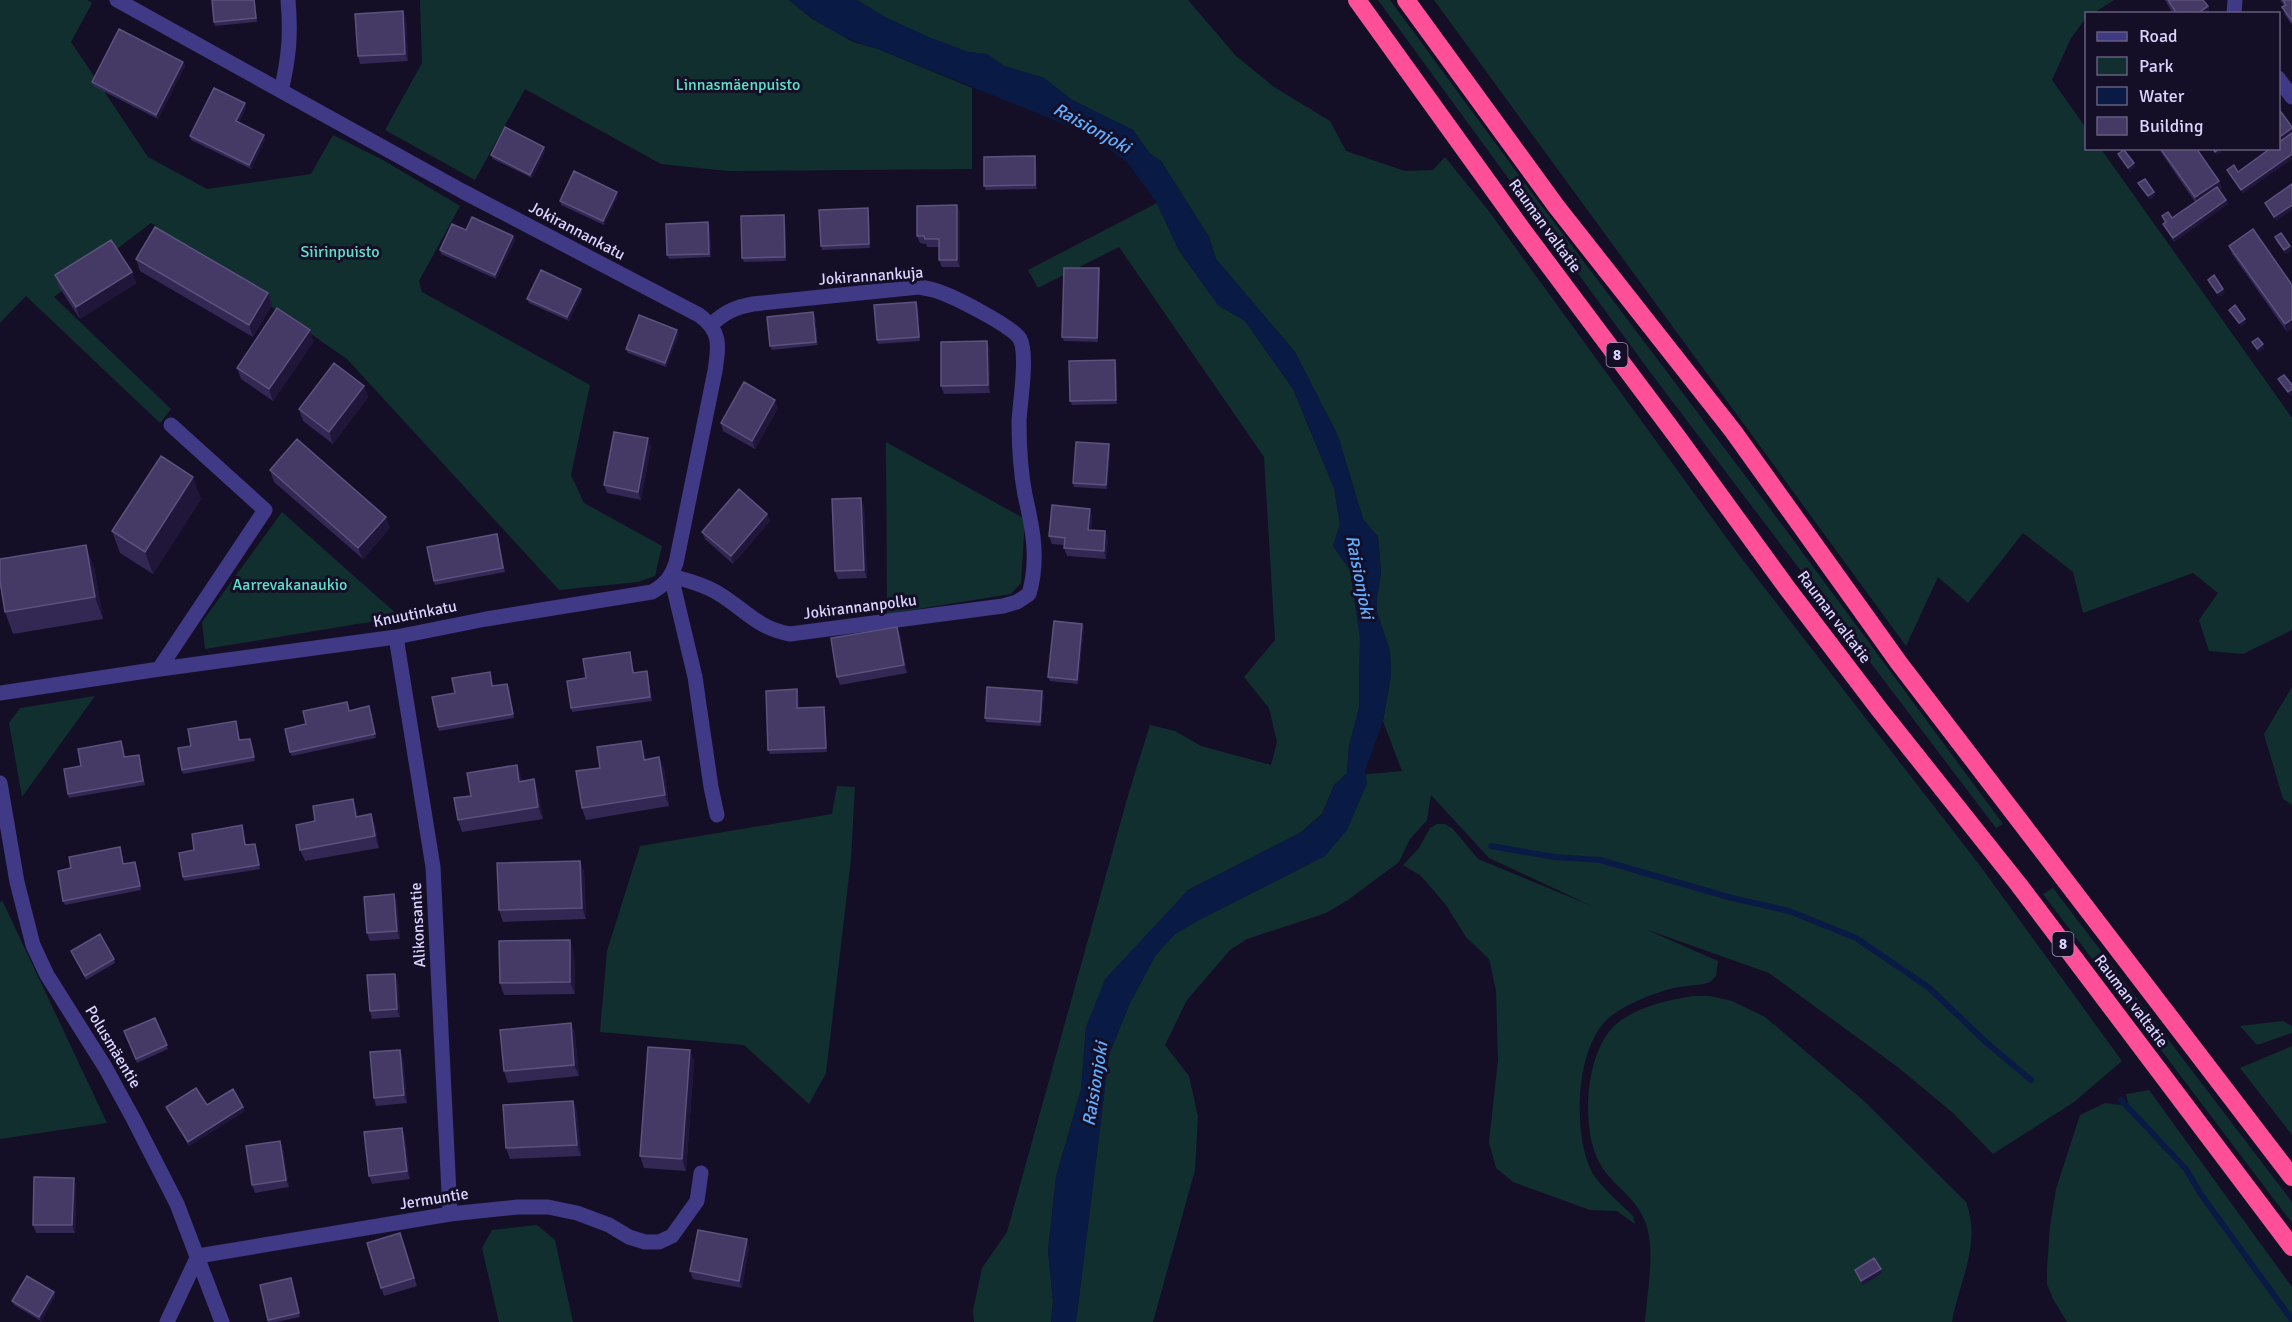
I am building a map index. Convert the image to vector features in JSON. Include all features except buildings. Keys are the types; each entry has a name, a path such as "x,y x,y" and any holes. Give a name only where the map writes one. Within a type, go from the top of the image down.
{"highway":[{"name":"Rauman valtatie","path":"1357,0 1521,228 1787,588 1879,709 2019,885 2292,1247"},
{"name":"Rauman valtatie","path":"1406,0 1556,206 1733,431 1921,692 2292,1178"}],"street":[{"name":"Jokirannankatu","path":"117,0 462,191 699,315 712,324"},
{"path":"281,91 289,60 291,29 288,0"},
{"path":"2280,81 2292,97"},
{"name":"Jokirannankuja","path":"712,324 724,313 737,307 753,304 919,287 936,290 956,299 1008,328 1019,339 1023,353 1019,425 1025,493 1034,539 1033,581 1029,594"},
{"path":"712,324 717,339 716,371 676,563 671,576 695,677 717,815"},
{"path":"159,669 265,510 171,425"},
{"name":"Jokirannanpolku","path":"671,576 718,593 772,630 790,634 1003,606 1017,602 1029,594"},
{"name":"Knuutinkatu","path":"0,693 396,637 486,619 649,593 663,586 671,576"},
{"name":"Alikonsantie","path":"396,637 434,876 450,1214"},
{"name":"Polusmäentie","path":"0,783 17,882 33,945 47,975 105,1067 134,1119 177,1204 222,1322"},
{"name":"Jermuntie","path":"198,1256 450,1214 518,1207 548,1207 577,1212 629,1237 645,1242 659,1242 672,1236 697,1201 701,1173"},
{"path":"166,1322 198,1256"}],"green space":[{"name":"Siirinpuisto","path":"0,0 87,0 92,3 71,42 148,157 207,189 311,174 333,135 383,160 460,206 419,281 422,292 590,385 571,475 584,503 662,546 655,576 638,582 559,590 347,359 151,223 54,297 171,409 160,423 26,296 0,323"},
{"name":"Linnasmäenpuisto","path":"420,0 789,0 811,18 853,42 878,49 972,88 972,169 728,171 661,164 525,89 475,180 385,130 422,63"},
{"path":"857,0 1188,0 1236,56 1274,87 1330,121 1346,151 1405,171 1433,170 1445,157 1488,210 1739,555 1978,863 2122,1061 2074,1102 1993,1154 1953,1113 1899,1068 1769,973 1645,929 1718,961 1716,976 1710,982 1662,991 1618,1011 1599,1029 1590,1046 1581,1088 1581,1132 1585,1152 1593,1174 1633,1216 1635,1224 1617,1211 1590,1210 1513,1182 1496,1168 1489,1142 1498,1060 1496,990 1489,959 1466,937 1446,905 1421,876 1403,865 1419,848 1430,828 1437,824 1445,824 1453,829 1478,859 1594,907 1489,858 1431,795 1427,820 1410,839 1399,862 1348,900 1326,913 1247,939 1230,950 1187,1000 1165,1045 1189,1076 1198,1117 1195,1170 1153,1322 1076,1322 1109,1055 1129,1005 1155,956 1175,934 1325,856 1358,775 1402,771 1383,721 1391,675 1390,651 1377,612 1381,573 1378,537 1363,519 1338,436 1295,352 1216,259 1209,237 1161,161 1150,154 1133,130 1072,100 1044,78 1004,66 987,54 968,52 928,37 887,18"},
{"path":"1378,0 1390,0 2003,824 1996,828 1650,372"},
{"path":"1434,0 2114,0 2096,12 2085,12 2085,19 2071,38 2052,80 2085,127 2085,150 2102,150 2292,418 2292,630 2243,654 2209,651 2199,620 2218,593 2193,573 2083,613 2073,572 2023,533 1968,603 1938,577 1906,646"},
{"path":"1157,203 1178,249 1218,305 1245,321 1293,389 1334,488 1340,524 1333,546 1350,570 1360,638 1359,708 1349,746 1347,773 1334,785 1322,814 1300,833 1188,890 1086,1027 1081,1090 1056,1177 1048,1251 1053,1301 1051,1322 974,1322 973,1311 982,1268 1007,1232 1129,792 1150,725 1175,731 1201,746 1271,765 1277,742 1269,708 1244,677 1275,640 1264,457 1119,247 1038,288 1028,270"},
{"path":"886,442 1025,519 1021,583 1011,594 887,614"},
{"name":"Aarrevakanaukio","path":"282,512 400,617 205,649 202,622"},
{"path":"2292,687 2292,805 2283,799 2264,734"},
{"path":"95,696 22,797 9,723 20,708"},
{"path":"837,786 855,787 851,859 826,1073 809,1104 744,1045 600,1032 607,951 640,846 832,814"},
{"path":"2053,888 2292,1202 2292,1223 2043,894"},
{"path":"2,900 107,1123 0,1139 0,903"},
{"path":"1693,996 1710,996 1732,1001 1765,1017 1864,1101 1966,1202 1972,1233 1968,1262 1952,1322 1645,1322 1650,1262 1647,1227 1638,1207 1604,1171 1599,1162 1589,1128 1589,1087 1599,1049 1608,1033 1620,1021 1655,1004"},
{"path":"2283,1021 2292,1026 2292,1033 2257,1045 2240,1026"},
{"path":"2292,1046 2292,1135 2240,1068"},
{"path":"2149,1090 2292,1287 2292,1322 2067,1322 2047,1284 2047,1268 2056,1189 2080,1115 2105,1103 2129,1106 2126,1094"},
{"path":"537,1225 555,1240 573,1322 499,1322 482,1248 492,1230"}],"water":[{"name":"Raisionjoki","path":"789,0 857,0 887,18 931,38 968,52 987,54 1004,66 1044,78 1072,100 1133,130 1150,154 1161,161 1209,237 1216,259 1295,352 1338,436 1363,519 1378,537 1381,573 1377,612 1390,651 1391,675 1383,721 1365,771 1367,784 1347,830 1325,856 1175,934 1155,956 1129,1005 1109,1055 1076,1322 1051,1322 1053,1301 1048,1251 1056,1177 1081,1090 1086,1027 1105,979 1188,890 1300,833 1322,815 1334,785 1347,773 1349,746 1359,708 1360,638 1350,570 1333,546 1340,524 1334,488 1293,389 1245,321 1218,305 1178,249 1157,203 1127,162 1086,133 842,36"}],"waterway":[{"path":"1491,846 1554,857 1600,860 1732,898 1789,911 1856,938 1928,987 1987,1043 2031,1080"},
{"path":"2121,1100 2186,1169 2200,1193 2292,1320"}]}
